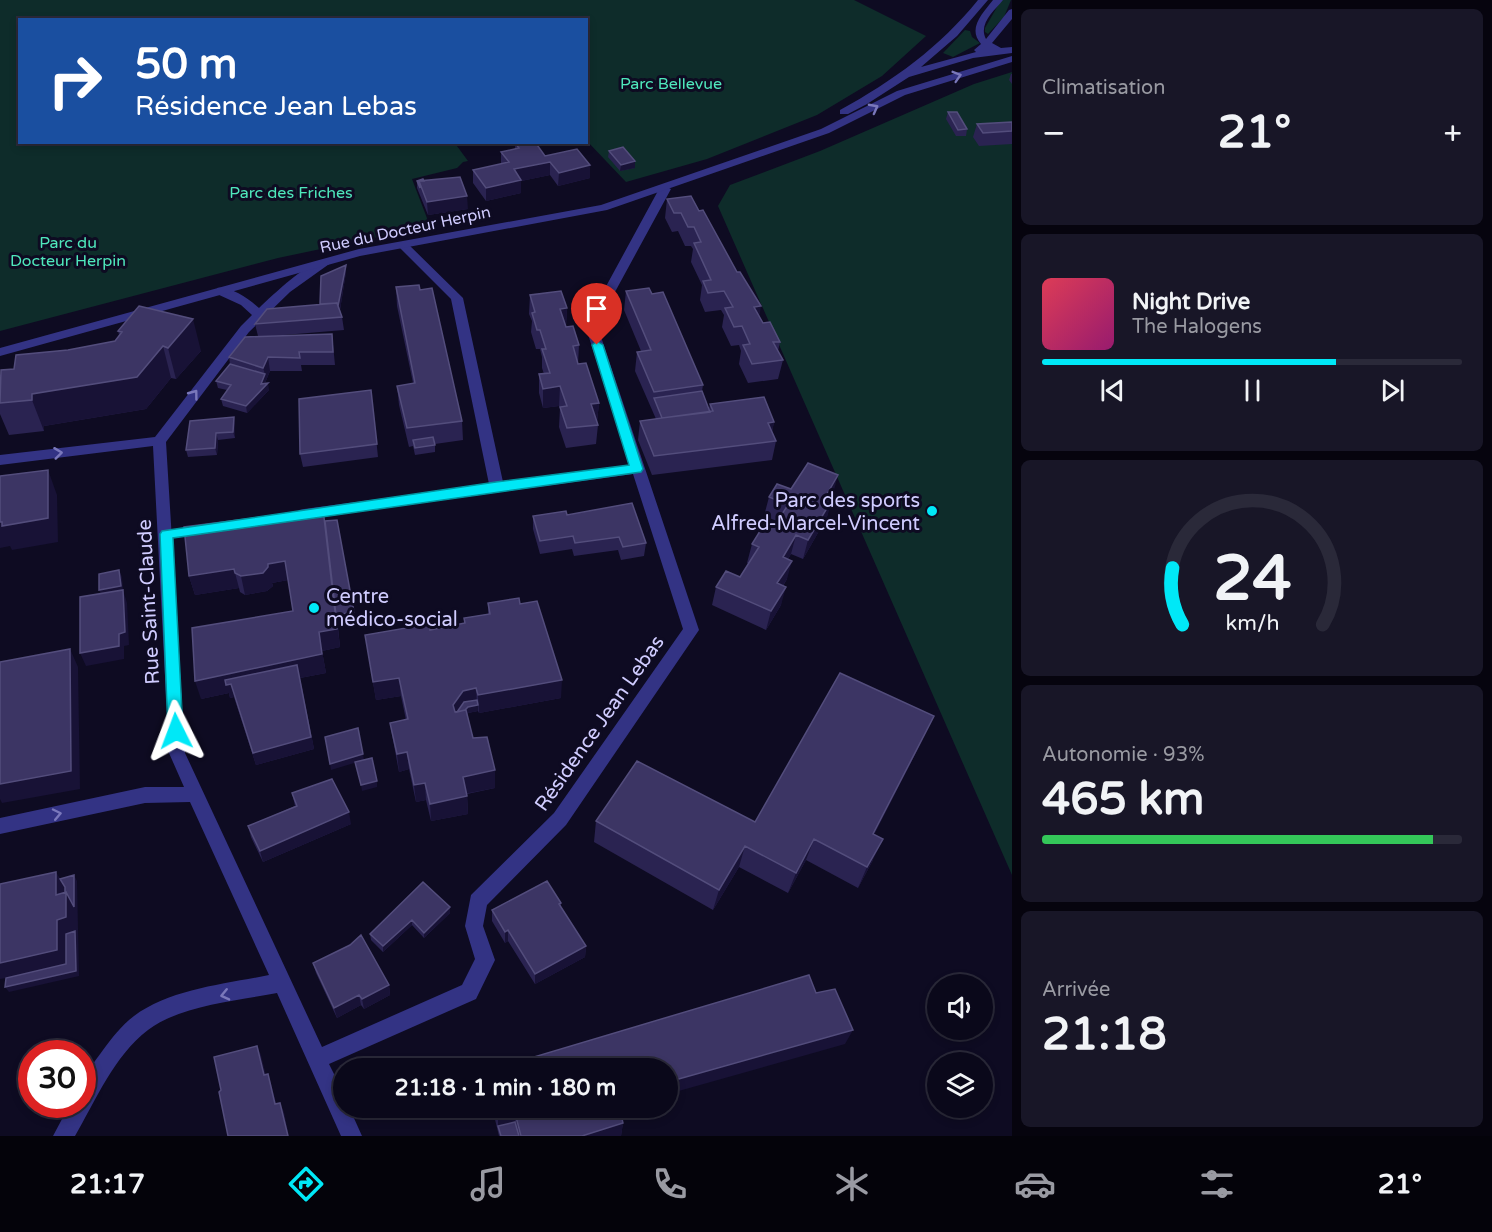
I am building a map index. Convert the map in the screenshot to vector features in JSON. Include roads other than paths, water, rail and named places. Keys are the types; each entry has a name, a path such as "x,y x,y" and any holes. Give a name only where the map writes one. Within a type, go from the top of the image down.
{"street":[{"name":"Rue du Docteur Herpin","path":"781,147 865,101 933,53 957,32 983,0"},
{"path":"998,0 978,25 981,39 987,45 999,50"},
{"path":"901,93 987,45 1012,12"},
{"path":"971,55 999,50 1012,51"},
{"name":"Rue du Docteur Herpin","path":"0,352 326,262 402,244 603,208 665,189 825,131 901,93 1012,59"},
{"path":"900,76 953,63"},
{"name":"Résidence Jean Lebas","path":"317,1059 469,992 484,960 474,926 478,901 560,819 691,630 591,324 665,189"},
{"path":"402,244 457,298 496,486"},
{"path":"0,460 159,441 245,329 286,289 326,262"},
{"path":"221,291 245,302 259,314"},
{"name":"Rue Saint-Claude","path":"159,441 172,534 177,753 352,1136"},
{"path":"286,516 496,486 637,469"},
{"path":"0,826 146,795 196,794"},
{"path":"63,1136 117,1047 142,1022 175,1006 282,982"}],"place":[{"name":"Parc des sports Alfred-Marcel-Vincent","path":"932,511"},
{"name":"Centre médico-social","path":"314,608"}],"park label":[{"name":"Parc Bellevue","path":"671,83"},
{"name":"Parc des Friches","path":"291,192"},
{"name":"Parc du Docteur Herpin","path":"68,251"}]}
